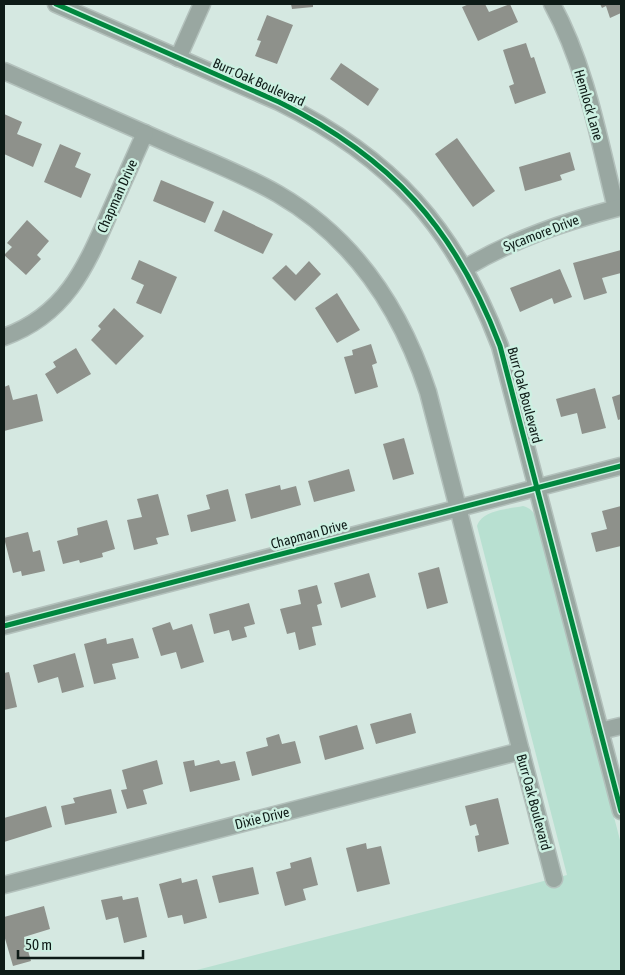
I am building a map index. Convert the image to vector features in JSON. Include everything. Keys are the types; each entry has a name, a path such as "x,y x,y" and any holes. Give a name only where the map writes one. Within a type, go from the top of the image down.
{"street":[{"name":"Burr Oak Boulevard","path":"56,4 286,106 353,144 390,174 428,215 465,268 484,304 500,346 621,811"},
{"path":"178,58 202,4"},
{"name":"Hemlock Lane","path":"552,4 571,47 590,104 619,208"},
{"name":"Burr Oak Boulevard","path":"4,71 276,193 314,218 354,255 389,303 417,359 554,879"},
{"name":"Chapman Drive","path":"4,337 39,319 60,302 76,282 88,261 144,133"},
{"name":"Sycamore Drive","path":"465,268 500,248 548,227 619,208"},
{"name":"Chapman Drive","path":"4,626 621,466"},
{"path":"600,731 621,726"},
{"name":"Dixie Drive","path":"4,885 521,751"}],"green space":[{"path":"523,506 527,507 536,516 621,844 621,971 193,971 567,875 477,526 490,513"}],"building":[{"path":"291,4 313,4 313,7 292,9"},
{"path":"469,4 485,4 489,12 510,4 518,22 478,41 462,7"},
{"path":"600,4 621,4 621,13 610,18 606,6 602,8"},
{"path":"267,15 293,25 277,64 255,56 261,41 257,40"},
{"path":"526,43 531,58 534,57 546,93 515,104 509,86 514,84 503,50"},
{"path":"341,63 379,89 368,106 330,79"},
{"path":"4,114 22,122 17,134 42,144 33,167 4,154"},
{"path":"457,138 495,191 473,207 435,154"},
{"path":"60,144 81,153 75,167 91,174 81,198 44,182"},
{"path":"570,152 575,170 560,175 562,180 525,191 519,167"},
{"path":"161,180 214,202 205,223 153,201"},
{"path":"223,210 273,234 263,254 214,231"},
{"path":"27,220 49,241 37,255 41,259 26,275 4,255 12,247 7,243"},
{"path":"621,250 621,273 602,278 607,293 584,300 573,263"},
{"path":"139,260 177,277 161,314 136,303 144,285 131,279"},
{"path":"309,261 321,274 295,301 272,278 286,265 296,275"},
{"path":"560,269 572,297 554,304 552,298 520,312 510,288"},
{"path":"337,293 360,330 337,343 315,308"},
{"path":"114,308 144,336 116,365 91,340 101,329 98,326"},
{"path":"371,344 377,363 372,365 378,387 355,394 344,357 353,355 352,350"},
{"path":"76,348 91,374 57,394 45,374 56,367 53,362"},
{"path":"9,385 13,400 37,394 43,421 4,431 4,387"},
{"path":"595,388 606,428 582,434 577,413 561,417 556,399"},
{"path":"621,394 621,419 618,420 612,397"},
{"path":"404,438 414,474 393,480 383,444"},
{"path":"349,469 355,491 314,502 308,481"},
{"path":"280,485 281,490 296,486 301,505 251,519 245,494"},
{"path":"228,489 236,521 191,532 187,515 210,509 206,495"},
{"path":"158,494 169,535 156,538 158,544 134,550 127,520 142,517 137,499"},
{"path":"621,506 621,546 596,552 591,533 607,529 602,511"},
{"path":"107,520 115,549 102,553 103,557 80,563 79,560 63,564 57,541 78,535 77,528"},
{"path":"28,532 33,552 40,550 45,571 22,576 21,571 13,573 4,538"},
{"path":"439,567 448,603 427,609 418,573"},
{"path":"369,573 376,597 341,608 334,583"},
{"path":"317,585 322,603 317,605 322,625 312,627 316,645 299,650 295,632 287,634 280,609 301,604 298,590"},
{"path":"249,603 255,624 244,627 247,637 232,641 229,630 214,634 209,614"},
{"path":"170,622 173,630 192,624 204,662 181,669 176,652 161,656 152,628"},
{"path":"106,638 107,644 133,638 139,658 112,664 116,679 94,684 84,644"},
{"path":"75,653 84,687 62,693 58,677 38,683 33,665"},
{"path":"9,672 17,707 4,710 4,673"},
{"path":"411,713 416,733 376,744 370,724"},
{"path":"357,725 364,749 325,760 319,736"},
{"path":"279,734 282,744 295,741 301,763 252,776 246,752 268,746 266,738"},
{"path":"157,760 163,784 143,790 147,804 127,809 121,790 127,789 122,770"},
{"path":"194,760 195,766 219,760 221,764 235,761 240,780 190,792 183,762"},
{"path":"111,789 117,813 65,825 61,806 75,803 73,798"},
{"path":"498,798 509,844 478,852 475,836 479,835 476,824 470,826 465,806"},
{"path":"46,806 52,827 4,842 4,818"},
{"path":"366,843 367,849 381,846 390,884 357,892 346,848"},
{"path":"311,857 318,885 303,889 306,900 285,906 276,872 291,868 290,863"},
{"path":"253,867 259,894 219,903 212,876"},
{"path":"181,878 182,883 197,879 207,918 184,924 182,915 168,918 159,884"},
{"path":"122,896 123,900 138,897 147,937 124,943 118,917 106,920 101,900"},
{"path":"44,906 50,929 24,937 31,961 13,966 4,935 4,917"}],"cycle path":[{"path":"56,4 279,102 319,124 355,147 387,173 415,201 440,232 462,266 482,304 500,346 621,811"},
{"path":"4,626 621,466"}]}
